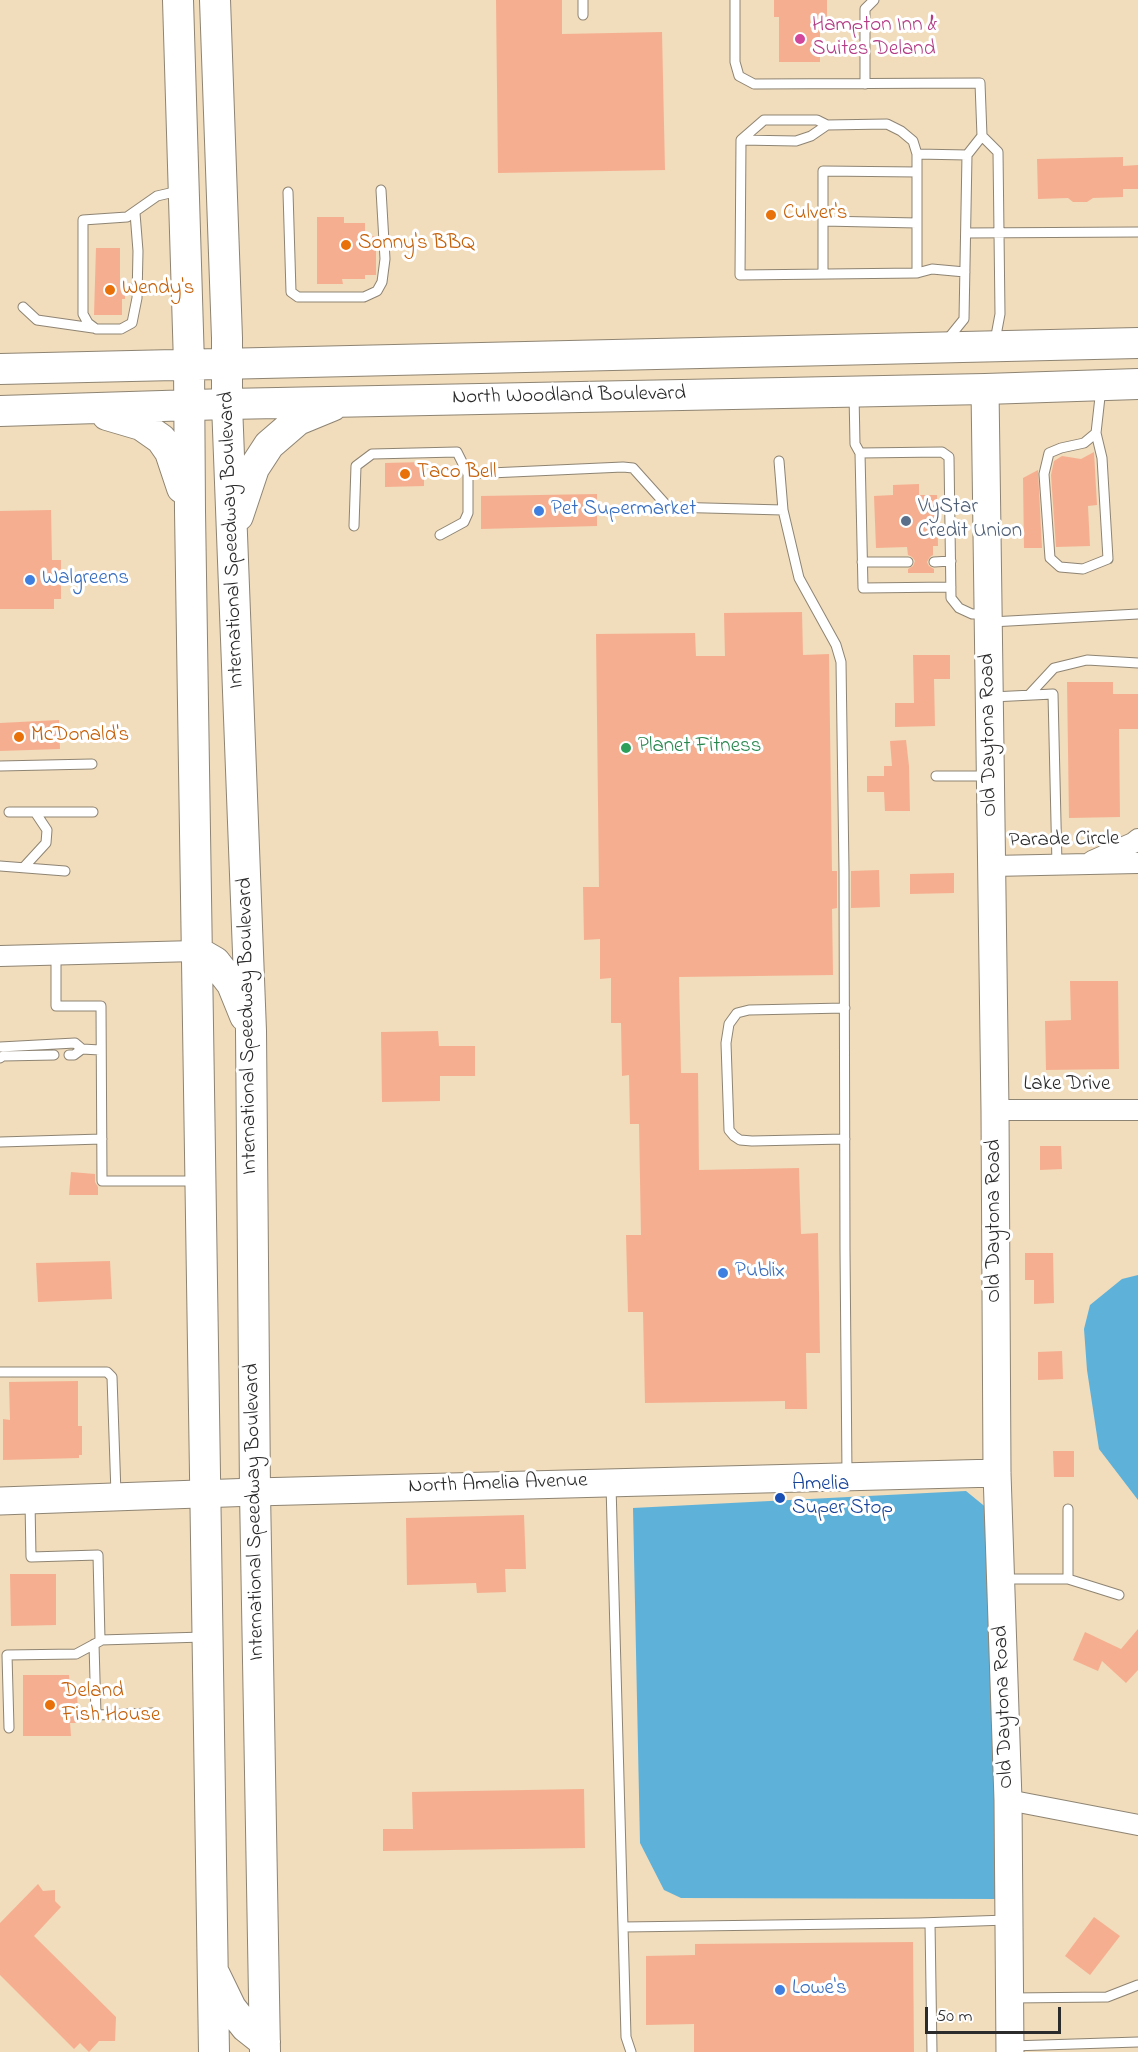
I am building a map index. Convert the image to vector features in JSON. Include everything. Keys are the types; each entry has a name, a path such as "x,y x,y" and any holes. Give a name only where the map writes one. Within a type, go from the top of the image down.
{"main road":[{"name":"International Speedway Boulevard","path":"178,0 177,194 190,405 213,2052"},
{"name":"International Speedway Boulevard","path":"215,0 227,404 251,1031 255,1492 265,2047"},
{"path":"177,194 222,194"},
{"name":"North Woodland Boulevard","path":"0,369 1138,343"},
{"path":"935,390 966,375 994,346"},
{"path":"701,395 714,381 730,370 784,351"},
{"path":"985,389 1001,372 1017,365 1093,362 1138,351"},
{"name":"North Woodland Boulevard","path":"0,411 1138,384"},
{"path":"232,533 254,468 269,445 298,420 342,402"},
{"path":"90,409 141,425 161,439 170,452 190,511"},
{"path":"196,951 215,962 232,984 251,1031"},
{"path":"212,1970 231,2008 265,2047"}],"street":[{"name":"Old Daytona Road","path":"985,389 995,1110 997,1473 1008,1800 1010,2049"},
{"path":"1083,864 1138,839"},
{"name":"Parade Circle","path":"992,866 1138,863"},
{"path":"0,956 196,951"},
{"name":"Lake Drive","path":"995,1110 1138,1110"},
{"name":"North Amelia Avenue","path":"0,1501 206,1493 997,1473"},
{"path":"1008,1800 1138,1825"}],"lane":[{"path":"583,0 583,15"},
{"path":"735,0 735,62 739,76 754,84 980,82 982,136 967,155 964,319 942,347"},
{"path":"865,84 866,9 874,0"},
{"path":"917,273 917,154 913,141 901,131 887,124 827,125 817,120 764,120 741,140 740,276 917,273 932,269 965,272"},
{"path":"741,140 795,141 811,136 827,125"},
{"path":"982,136 998,152 1000,314 994,346"},
{"path":"917,154 967,155"},
{"path":"823,274 823,171 917,171"},
{"path":"288,192 291,291 298,297 364,297 377,291 382,282 385,259 381,190"},
{"path":"96,329 82,314 83,220 127,217 157,196 177,194"},
{"path":"23,307 37,320 96,329 121,329 132,323 137,298 138,251 135,213"},
{"path":"823,222 917,223"},
{"path":"966,233 1138,232"},
{"path":"1096,434 1084,443 1049,453 1044,474 1050,558 1060,567 1083,570 1108,559 1102,458 1096,434 1101,386"},
{"path":"854,392 855,444 860,453 863,588 951,587"},
{"path":"354,526 356,466 372,454 457,452 468,474 468,513 464,522 440,535"},
{"path":"860,453 942,452 950,457 951,598 959,608 988,618 1138,614"},
{"path":"779,461 783,510 800,578 836,645 841,662 848,1476"},
{"path":"468,474 633,468 668,507 783,510"},
{"path":"934,562 951,561"},
{"path":"862,562 908,562"},
{"path":"1029,695 1054,668 1087,660 1138,663"},
{"path":"990,698 1053,694 1057,865"},
{"path":"0,766 92,764"},
{"path":"936,776 990,776"},
{"path":"9,812 93,812"},
{"path":"24,867 46,843 47,830 35,812"},
{"path":"0,866 65,871"},
{"path":"56,954 56,1006 101,1006 102,1181 200,1181"},
{"path":"845,1008 736,1013 729,1024 726,1043 729,1131 734,1136 740,1140 752,1142 845,1139"},
{"path":"0,1047 75,1043 82,1049 100,1050"},
{"path":"69,1055 74,1055 82,1049"},
{"path":"0,1058 3,1056 54,1055"},
{"path":"0,1142 102,1139"},
{"path":"0,1372 106,1372 112,1377 116,1497"},
{"path":"610,1482 626,2037 631,2052"},
{"path":"30,1500 31,1557 98,1556 100,1640 98,1642 96,1715 152,1713"},
{"path":"1068,1509 1068,1579"},
{"path":"1000,1579 1068,1579 1119,1595"},
{"path":"9,1728 7,1655 76,1654 98,1642 208,1637"},
{"path":"623,1927 930,1923 1009,1919"},
{"path":"930,1923 932,2052"},
{"path":"1009,1998 1107,1997 1138,1985"},
{"path":"1010,2049 1138,2042"}],"water":[{"path":"1138,1275 1138,1500 1099,1449 1087,1370 1084,1329 1090,1305 1122,1279"},
{"path":"966,1491 988,1509 998,1899 681,1898 664,1890 640,1843 633,1508"}],"building":[{"path":"496,0 562,0 562,34 662,32 665,170 498,173"},
{"name":"Hampton Inn & Suites Deland","path":"774,0 827,0 827,17 820,17 820,62 779,62 779,17 774,17"},
{"path":"1123,157 1123,166 1138,165 1138,189 1123,189 1123,197 1093,198 1087,202 1073,202 1068,198 1038,199 1037,159"},
{"name":"Sonny's BBQ","path":"317,217 344,217 344,223 365,223 365,237 376,236 376,275 365,275 365,279 342,279 343,284 317,284"},
{"name":"Wendy's","path":"96,248 120,248 120,281 125,281 122,315 94,315"},
{"path":"1094,452 1097,505 1088,506 1090,546 1056,547 1051,475 1054,461 1062,456 1081,459"},
{"name":"Taco Bell","path":"424,462 424,486 385,487 385,463"},
{"path":"1038,470 1042,548 1024,548 1023,478"},
{"name":"VyStar Credit Union","path":"919,484 919,495 937,495 938,546 933,546 933,555 927,562 934,569 934,573 908,573 908,569 915,561 908,555 907,547 876,548 874,496 893,495 893,485"},
{"name":"Pet Supermarket","path":"597,494 597,526 481,529 481,496"},
{"name":"Walgreens","path":"51,510 52,560 61,560 61,599 54,599 54,609 0,609 0,511"},
{"path":"802,612 803,655 829,654 832,871 837,871 837,908 832,909 833,975 679,977 681,1073 698,1073 699,1170 799,1168 801,1234 818,1233 820,1353 806,1353 807,1409 785,1409 785,1401 645,1403 643,1312 628,1312 626,1235 641,1235 639,1124 630,1124 629,1075 622,1076 621,1023 611,1023 611,978 600,979 600,939 584,940 583,887 599,887 596,634 695,633 696,656 725,656 724,613"},
{"path":"913,655 950,655 950,679 934,679 935,726 895,727 895,703 914,703"},
{"path":"1067,682 1113,682 1113,694 1138,694 1138,729 1119,729 1120,817 1069,818"},
{"path":"59,720 60,749 0,751 0,723"},
{"path":"906,740 910,811 885,811 884,792 867,792 867,776 884,776 884,766 892,766 890,741"},
{"path":"879,870 880,907 851,908 851,871"},
{"path":"954,873 954,893 910,894 910,874"},
{"path":"1070,981 1118,981 1119,1069 1046,1070 1045,1021 1071,1020"},
{"path":"438,1031 439,1046 475,1046 475,1076 440,1076 440,1101 382,1102 381,1032"},
{"path":"1040,1146 1061,1146 1062,1169 1040,1170"},
{"path":"71,1172 95,1174 98,1195 69,1195"},
{"path":"1025,1253 1053,1253 1054,1303 1034,1304 1034,1280 1025,1280"},
{"path":"110,1261 112,1299 38,1302 36,1263"},
{"path":"1062,1351 1063,1379 1038,1380 1038,1352"},
{"path":"78,1381 78,1426 82,1426 82,1455 79,1455 79,1458 3,1460 3,1419 10,1420 9,1382"},
{"path":"1053,1451 1074,1451 1074,1477 1054,1477"},
{"path":"524,1515 526,1569 505,1569 506,1592 477,1593 476,1583 407,1585 406,1518"},
{"path":"10,1574 56,1574 56,1625 11,1626"},
{"path":"1138,1629 1138,1670 1126,1683 1102,1661 1098,1671 1073,1660 1085,1632 1121,1649"},
{"name":"Deland Fish House","path":"23,1675 69,1675 70,1687 77,1687 78,1723 70,1723 71,1736 23,1736"},
{"path":"584,1789 585,1848 383,1851 383,1829 413,1829 412,1792"},
{"path":"38,1884 43,1891 55,1890 55,1901 61,1907 34,1936 116,2017 115,2041 99,2041 89,2052 80,2043 74,2049 0,1975 0,1923"},
{"path":"1094,1917 1120,1936 1090,1975 1065,1956"},
{"name":"Lowe's","path":"913,1942 914,2052 694,2052 694,2024 646,2025 646,1956 695,1955 695,1944"}],"place":[{"name":"Hampton Inn & Suites Deland","path":"800,39"},
{"name":"Culver's","path":"771,215"},
{"name":"Sonny's BBQ","path":"346,245"},
{"name":"Wendy's","path":"110,290"},
{"name":"Taco Bell","path":"405,474"},
{"name":"Pet Supermarket","path":"539,511"},
{"name":"VyStar Credit Union","path":"906,521"},
{"name":"Walgreens","path":"30,580"},
{"name":"McDonald's","path":"19,737"},
{"name":"Planet Fitness","path":"626,748"},
{"name":"Publix","path":"723,1273"},
{"name":"Amelia Super Stop","path":"780,1498"},
{"name":"Deland Fish House","path":"50,1705"},
{"name":"Lowe's","path":"780,1990"}]}
